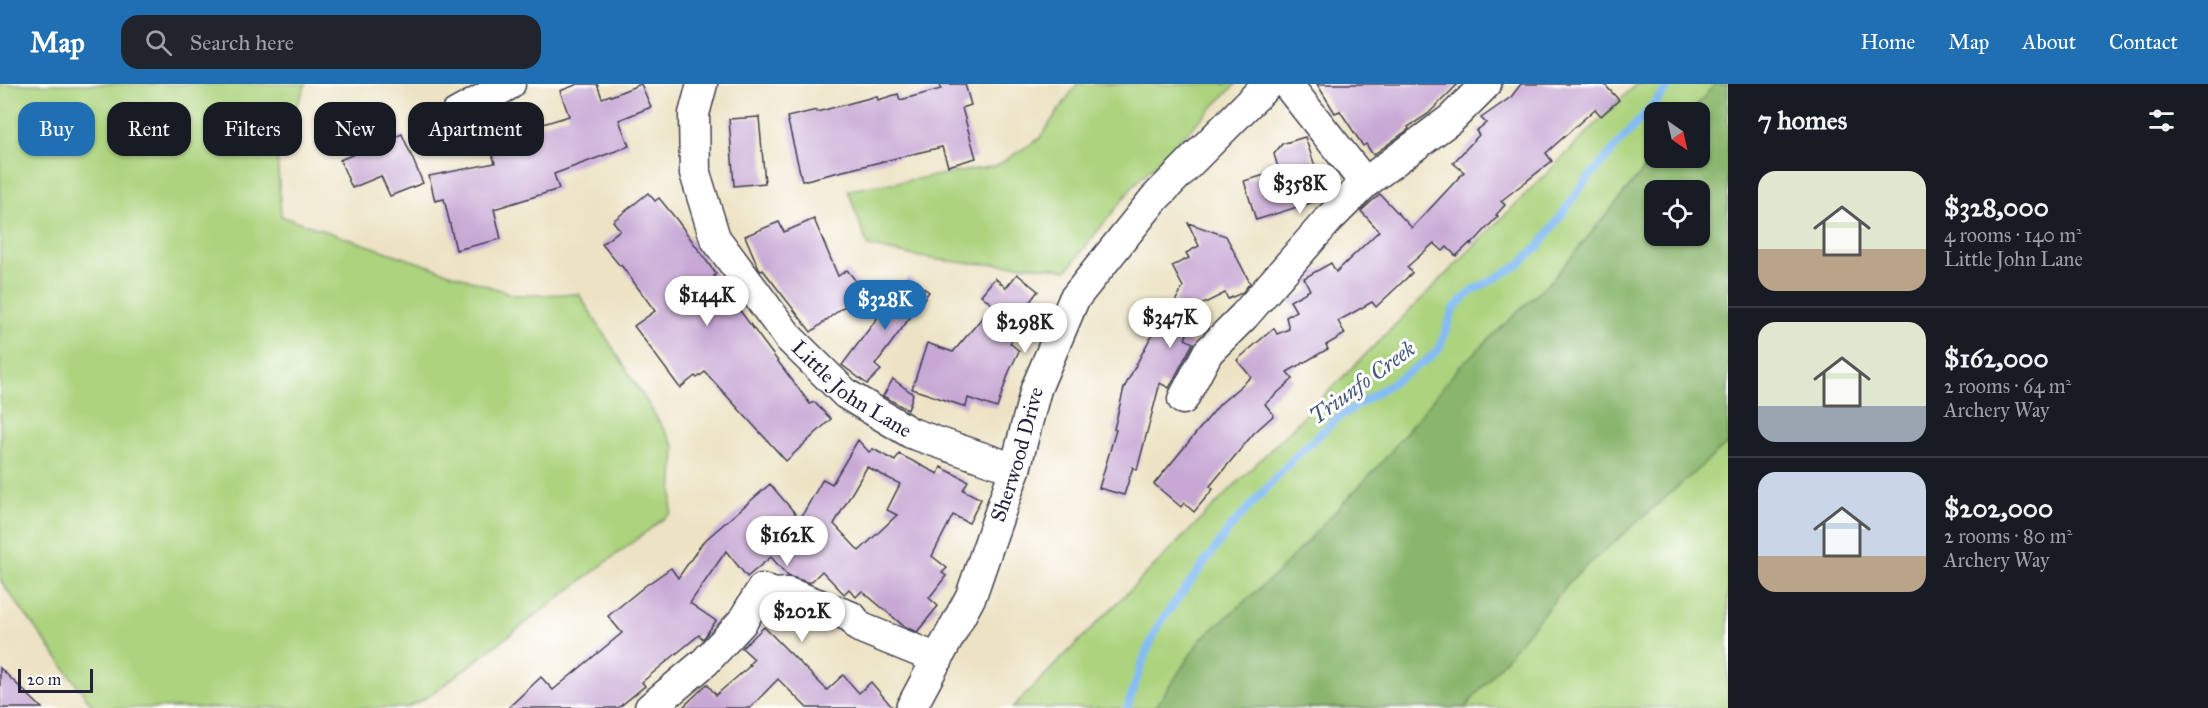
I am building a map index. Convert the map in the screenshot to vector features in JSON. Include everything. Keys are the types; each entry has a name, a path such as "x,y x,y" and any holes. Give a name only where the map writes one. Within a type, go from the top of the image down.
{"street":[{"path":"478,102 510,84"},
{"name":"Little John Lane","path":"702,84 694,114 695,172 715,238 789,338 846,394 911,433 1015,470"},
{"name":"Sherwood Drive","path":"911,708 971,596 1015,470 1036,389 1074,299 1154,199 1269,84"},
{"path":"1287,84 1365,183"},
{"path":"1182,399 1208,352 1244,316 1328,220 1365,183 1451,119 1486,84"},
{"path":"650,708 705,662 768,591 788,592 852,617 859,627 938,659"}],"green space":[{"path":"0,84 306,84 298,102 203,102 203,156 277,156 281,216 515,295 579,294 675,447 671,513 429,696 406,708 94,708 0,580"},
{"path":"1077,84 1236,84 1134,185 1067,270 944,260 868,246 848,190 996,166 1039,139"},
{"path":"1636,84 1728,84 1728,708 1012,708"},
{"path":"1715,84 1728,84 1728,443 1573,578 1465,708 1155,708 1200,640 1277,573 1383,461 1459,367 1552,280 1645,168 1710,168 1710,102 1700,102"}],"building":[{"path":"578,84 597,84 602,98 641,84 651,107 619,120 629,146 554,174 559,189 494,209 501,239 456,250 444,199 435,201 429,176 495,163 493,156 544,156 544,124 569,116 560,91"},
{"path":"940,84 965,84 971,105 962,108 976,158 948,166 942,147 802,181 787,117 817,110 817,112 877,96 878,100 898,94 900,100 941,89"},
{"path":"1317,84 1458,84 1428,114 1373,155 1366,144 1363,146 1340,111 1335,113"},
{"path":"1521,84 1604,84 1619,100 1601,116 1595,109 1546,153 1552,161 1501,201 1505,205 1496,215 1498,216 1471,245 1470,243 1456,256 1447,247 1443,251 1434,243 1407,267 1412,273 1376,307 1372,302 1338,321 1345,334 1326,345 1328,349 1287,372 1293,379 1265,404 1274,415 1254,433 1210,486 1213,489 1194,512 1184,503 1181,507 1154,484 1220,404 1251,377 1237,360 1274,328 1277,334 1289,329 1286,317 1296,311 1290,301 1310,290 1304,278 1331,263 1336,272 1379,231 1361,211 1380,194 1412,228 1464,172 1453,163 1479,135 1476,131 1486,123 1481,118 1511,97"},
{"path":"759,117 765,183 734,186 729,119"},
{"path":"402,134 408,148 408,156 411,156 423,183 390,196 381,176 352,188 340,160 350,156 396,156 396,137"},
{"path":"1305,137 1326,198 1256,220 1244,181 1279,171 1274,154 1282,144"},
{"path":"648,193 655,201 659,198 677,220 716,274 714,276 810,404 814,402 831,419 786,461 705,372 697,378 695,376 680,388 634,326 655,311 621,265 602,244 620,230 613,221"},
{"path":"814,219 838,276 847,270 864,291 811,332 763,270 759,269 745,236 779,222 784,232"},
{"path":"1188,223 1226,236 1250,283 1242,293 1228,299 1225,293 1197,307 1185,331 1188,332 1185,339 1193,343 1169,388 1160,383 1137,470 1133,467 1124,495 1099,488 1116,430 1114,429 1124,388 1157,325 1161,327 1183,287 1172,266 1189,258 1186,253 1199,246"},
{"path":"1017,274 1038,291 1028,304 1037,311 1010,343 1019,351 997,408 968,398 966,407 912,389 927,343 953,352 993,305 981,295 995,278 1006,288"},
{"path":"908,277 929,292 875,365 881,370 867,384 842,365"},
{"path":"893,379 913,394 908,410 883,396"},
{"path":"858,440 869,452 873,449 895,461 899,454 938,474 941,467 968,481 963,490 981,499 969,523 953,515 932,556 947,568 942,573 946,576 929,598 938,606 917,632 905,627 862,591 856,597 849,589 844,594 822,571 810,583 788,576 771,557 747,577 726,551 690,603 716,621 703,639 699,635 642,682 645,686 618,708 508,708 541,677 553,690 622,633 608,616 671,568 678,578 703,542 770,484 800,519 823,479 832,484","holes":["867,467 900,484 887,510 897,515 859,551 834,524"]},
{"path":"764,627 827,690 843,675 859,693 871,682 893,708 807,708 778,679 750,708 682,708 707,684 716,695 751,665 749,664 754,659 742,648"},
{"path":"0,668 42,708 0,708"}],"waterway":[{"name":"Triunfo Creek","path":"1127,708 1145,655 1159,624 1231,527 1294,458 1335,420 1427,360 1439,349 1454,308 1472,291 1517,266 1540,245 1584,183 1671,84"}]}
